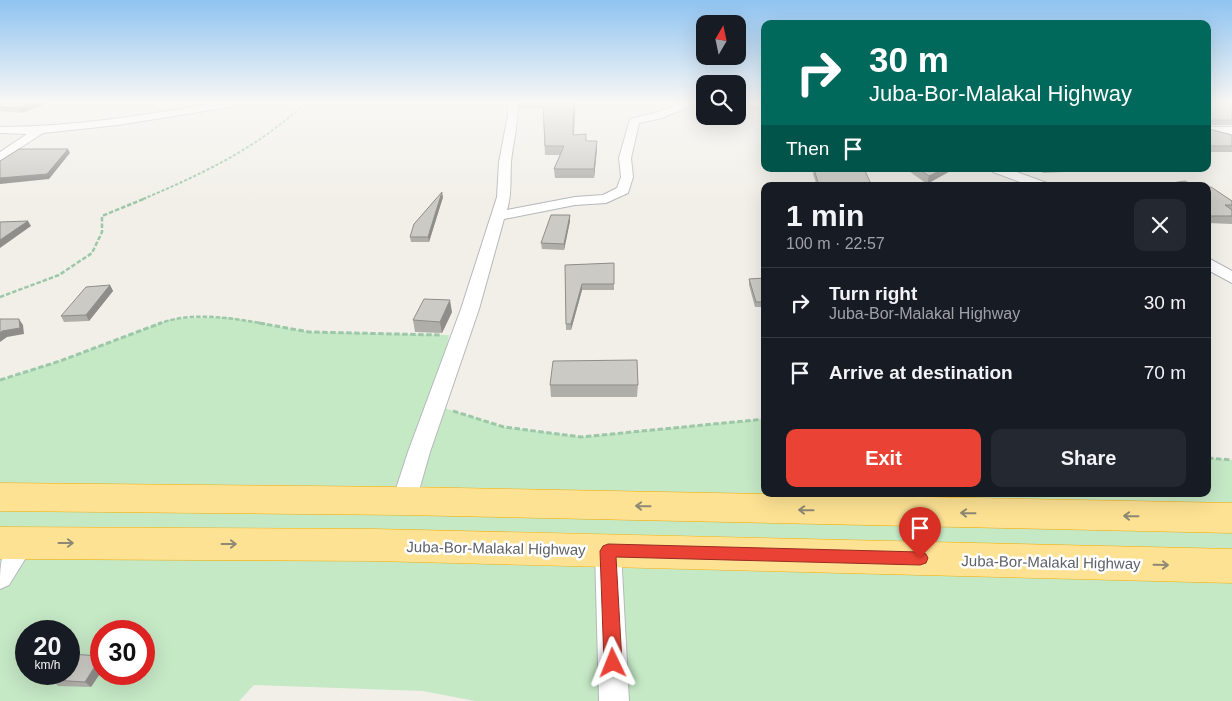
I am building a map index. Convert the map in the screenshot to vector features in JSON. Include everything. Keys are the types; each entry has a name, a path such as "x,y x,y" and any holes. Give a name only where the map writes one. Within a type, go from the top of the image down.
{"highway":[{"path":"0,497 404,501 1232,518"},
{"name":"Juba-Bor-Malakal Highway","path":"11,543 375,545 1232,566"}],"street":[{"path":"0,157 32,136"},
{"path":"404,501 435,405 470,309 504,197 505,162 509,136"},
{"path":"498,216 575,201 606,200 623,190 627,178 625,158 631,136"},
{"path":"1005,172 1031,182"},
{"path":"1211,265 1232,278"},
{"path":"0,577 11,543"},
{"path":"608,551 614,701"}],"path":[{"path":"0,297 59,275 92,253 102,232 102,216 211,169 252,148 269,136"},
{"path":"0,380 60,361 171,318 227,317 309,332 448,335"},
{"path":"435,405 504,427 581,437 761,420"},
{"path":"1211,458 1232,460"}],"green space":[{"path":"227,317 309,332 449,335 435,405 504,427 581,437 761,419 761,497 1211,497 1211,458 1232,460 1232,701 475,701 423,691 254,685 239,701 0,701 0,380 60,361 171,319"}],"building":[{"path":"545,136 586,136 586,141 597,141 594,169 554,169 564,146 545,146"},
{"path":"1211,136 1232,136 1232,146 1211,146"},
{"path":"19,149 68,149 47,174 0,178 0,161"},
{"path":"815,172 865,172 870,182 818,182"},
{"path":"923,172 937,172 929,176"},
{"path":"1211,187 1232,201 1232,205 1225,205 1232,210 1232,216 1211,216"},
{"path":"442,192 428,237 410,237 414,224"},
{"path":"551,215 570,215 564,244 541,243"},
{"path":"28,221 0,240 0,222"},
{"path":"614,263 614,284 582,284 571,324 566,324 565,265"},
{"path":"761,278 761,302 756,302 749,279"},
{"path":"110,285 86,315 61,316 86,287"},
{"path":"424,299 450,300 440,322 413,320"},
{"path":"0,319 19,319 20,328 0,333"},
{"path":"637,360 638,385 550,385 553,361"},
{"path":"80,655 90,655 90,674 85,682 80,682"}],"route":[{"path":"613,663 608,551 920,558"}]}
